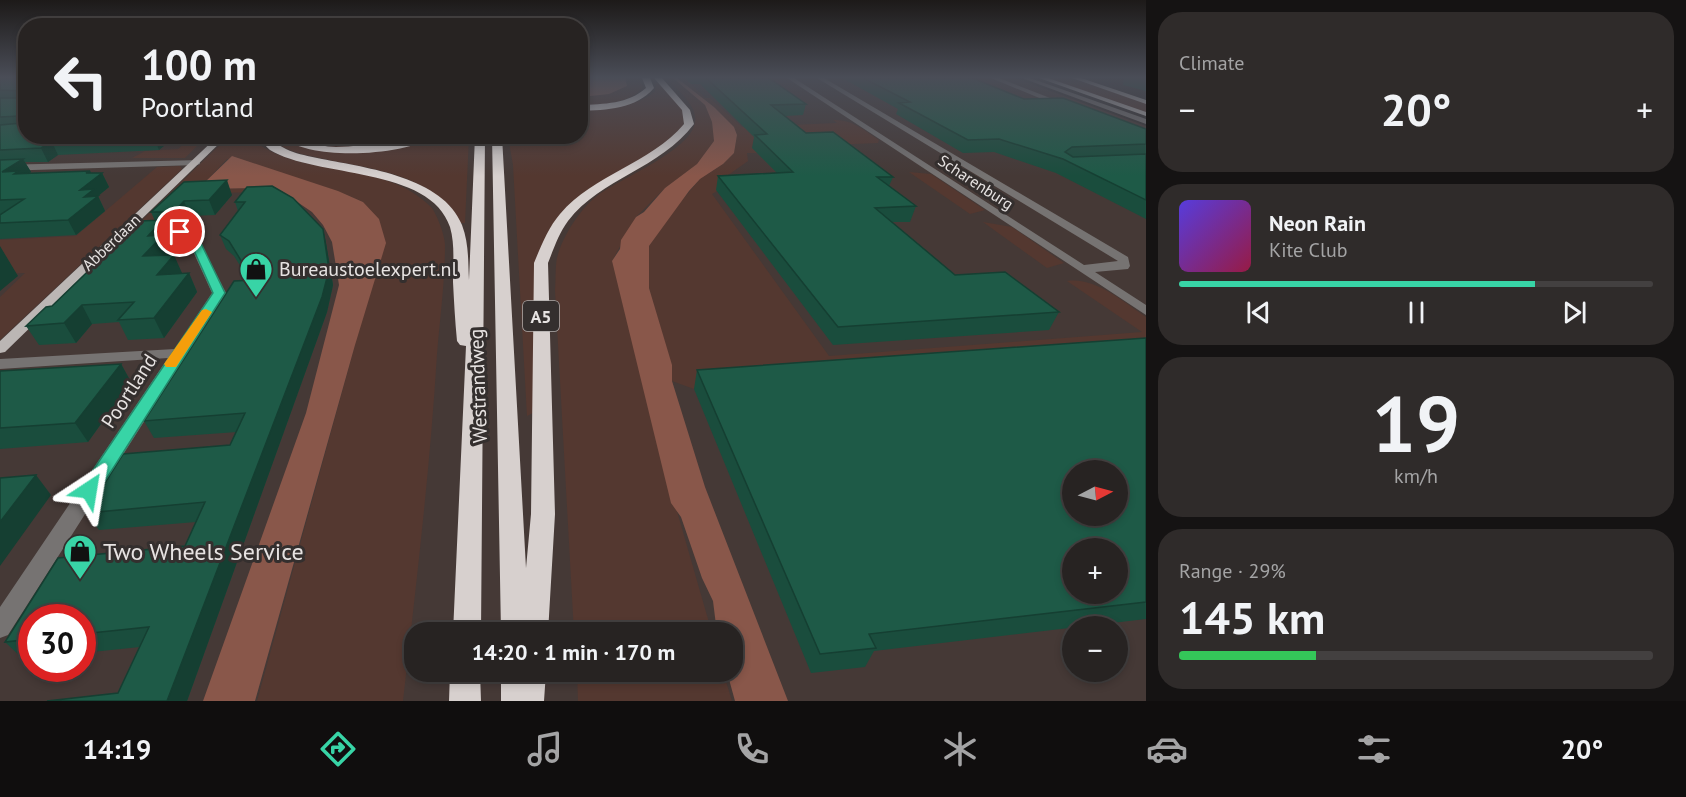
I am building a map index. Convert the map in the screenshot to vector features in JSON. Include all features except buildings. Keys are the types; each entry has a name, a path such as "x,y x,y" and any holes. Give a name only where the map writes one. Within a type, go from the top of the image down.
{"highway":[{"name":"A5","path":"535,622 543,514 540,263 556,230 571,211 680,137 689,124 686,111"},
{"path":"266,144 289,156 380,173 414,186 438,201 453,219 460,246 473,427"},
{"path":"298,144 339,150 400,144"},
{"name":"Westrandweg","path":"467,622 480,144"},
{"name":"Westrandweg","path":"497,144 515,622"},
{"path":"465,682 465,701"},
{"path":"517,682 518,701"},
{"path":"528,701 530,682"}],"main road":[{"name":"Abberdaan","path":"0,349 215,144"}],"street":[{"name":"Scharenburg","path":"841,111 1146,311"},
{"path":"875,111 1124,260 1124,266 1083,269"},
{"path":"1115,111 1146,122"},
{"path":"886,140 923,139"},
{"path":"0,168 197,162"},
{"name":"Poortland","path":"0,627 219,293 192,236 180,232 120,233"},
{"path":"0,364 178,353"}],"shaded area":[{"path":"0,111 15,111 18,118 18,144 588,144 588,111 1104,111 1146,126 1146,701 0,701"},
{"path":"588,111 683,111 684,122 672,140 600,183 545,238 533,413 527,416 513,165 509,144 588,144"},
{"path":"693,111 707,111 712,122 714,141 697,164 665,188 636,217 612,261 664,466 709,622 573,622 555,290 557,258 567,233 578,216 597,196 682,143 691,133 695,122"},
{"path":"707,111 718,111 734,127 737,135 734,153 723,164 700,179 689,191 649,246 649,288 672,365 672,381 705,487 788,701 735,701 730,682 743,682 743,622 716,622 713,601 702,578 681,517 671,503 612,261 620,249 621,240 636,217 644,212 665,188 697,164 714,141 712,122"},
{"path":"718,111 724,111 742,127 846,121 879,140 878,143 753,148 758,153 747,153 748,161 724,178 717,191 712,194 829,356 1142,332 1067,281 1078,281 1099,287 1146,317 1146,355 694,389 672,381 672,369 649,288 649,246 673,211 700,179 723,164 734,153 737,135 734,127"},
{"path":"184,144 199,144 185,158 132,158 145,151 178,149"},
{"path":"221,144 259,144 298,161 391,182 412,192 431,207 436,215 445,245 444,272 431,441 412,622 404,622 405,682 403,701 257,701 355,345 363,202 331,189 240,160 227,159 204,183 206,189 258,188 254,192 187,194 155,228 140,222"},
{"path":"278,144 292,144 312,149 400,144 469,144 465,223 461,223 448,206 433,193 417,183 380,170 313,157"},
{"path":"314,144 380,144 338,147"},
{"path":"232,156 338,191 363,202 379,219 386,243 255,701 203,701 306,413 339,285 332,242 323,225 312,212 287,195 258,188 206,189 204,183"},
{"path":"180,166 182,169 0,340 0,297 25,273 0,274 0,240 76,236 157,167"},
{"path":"909,172 931,174 985,210 970,214"},
{"path":"983,222 1012,227 1064,263 1047,268"},
{"path":"577,682 726,682 732,701 578,701"}],"slow traffic":[{"path":"171,364 206,312"}],"place":[{"name":"Bureaustoelexpert.nl","path":"256,298"},
{"name":"Two Wheels Service","path":"80,580"}],"route":[{"path":"89,490 219,293 192,236 180,232"}]}
